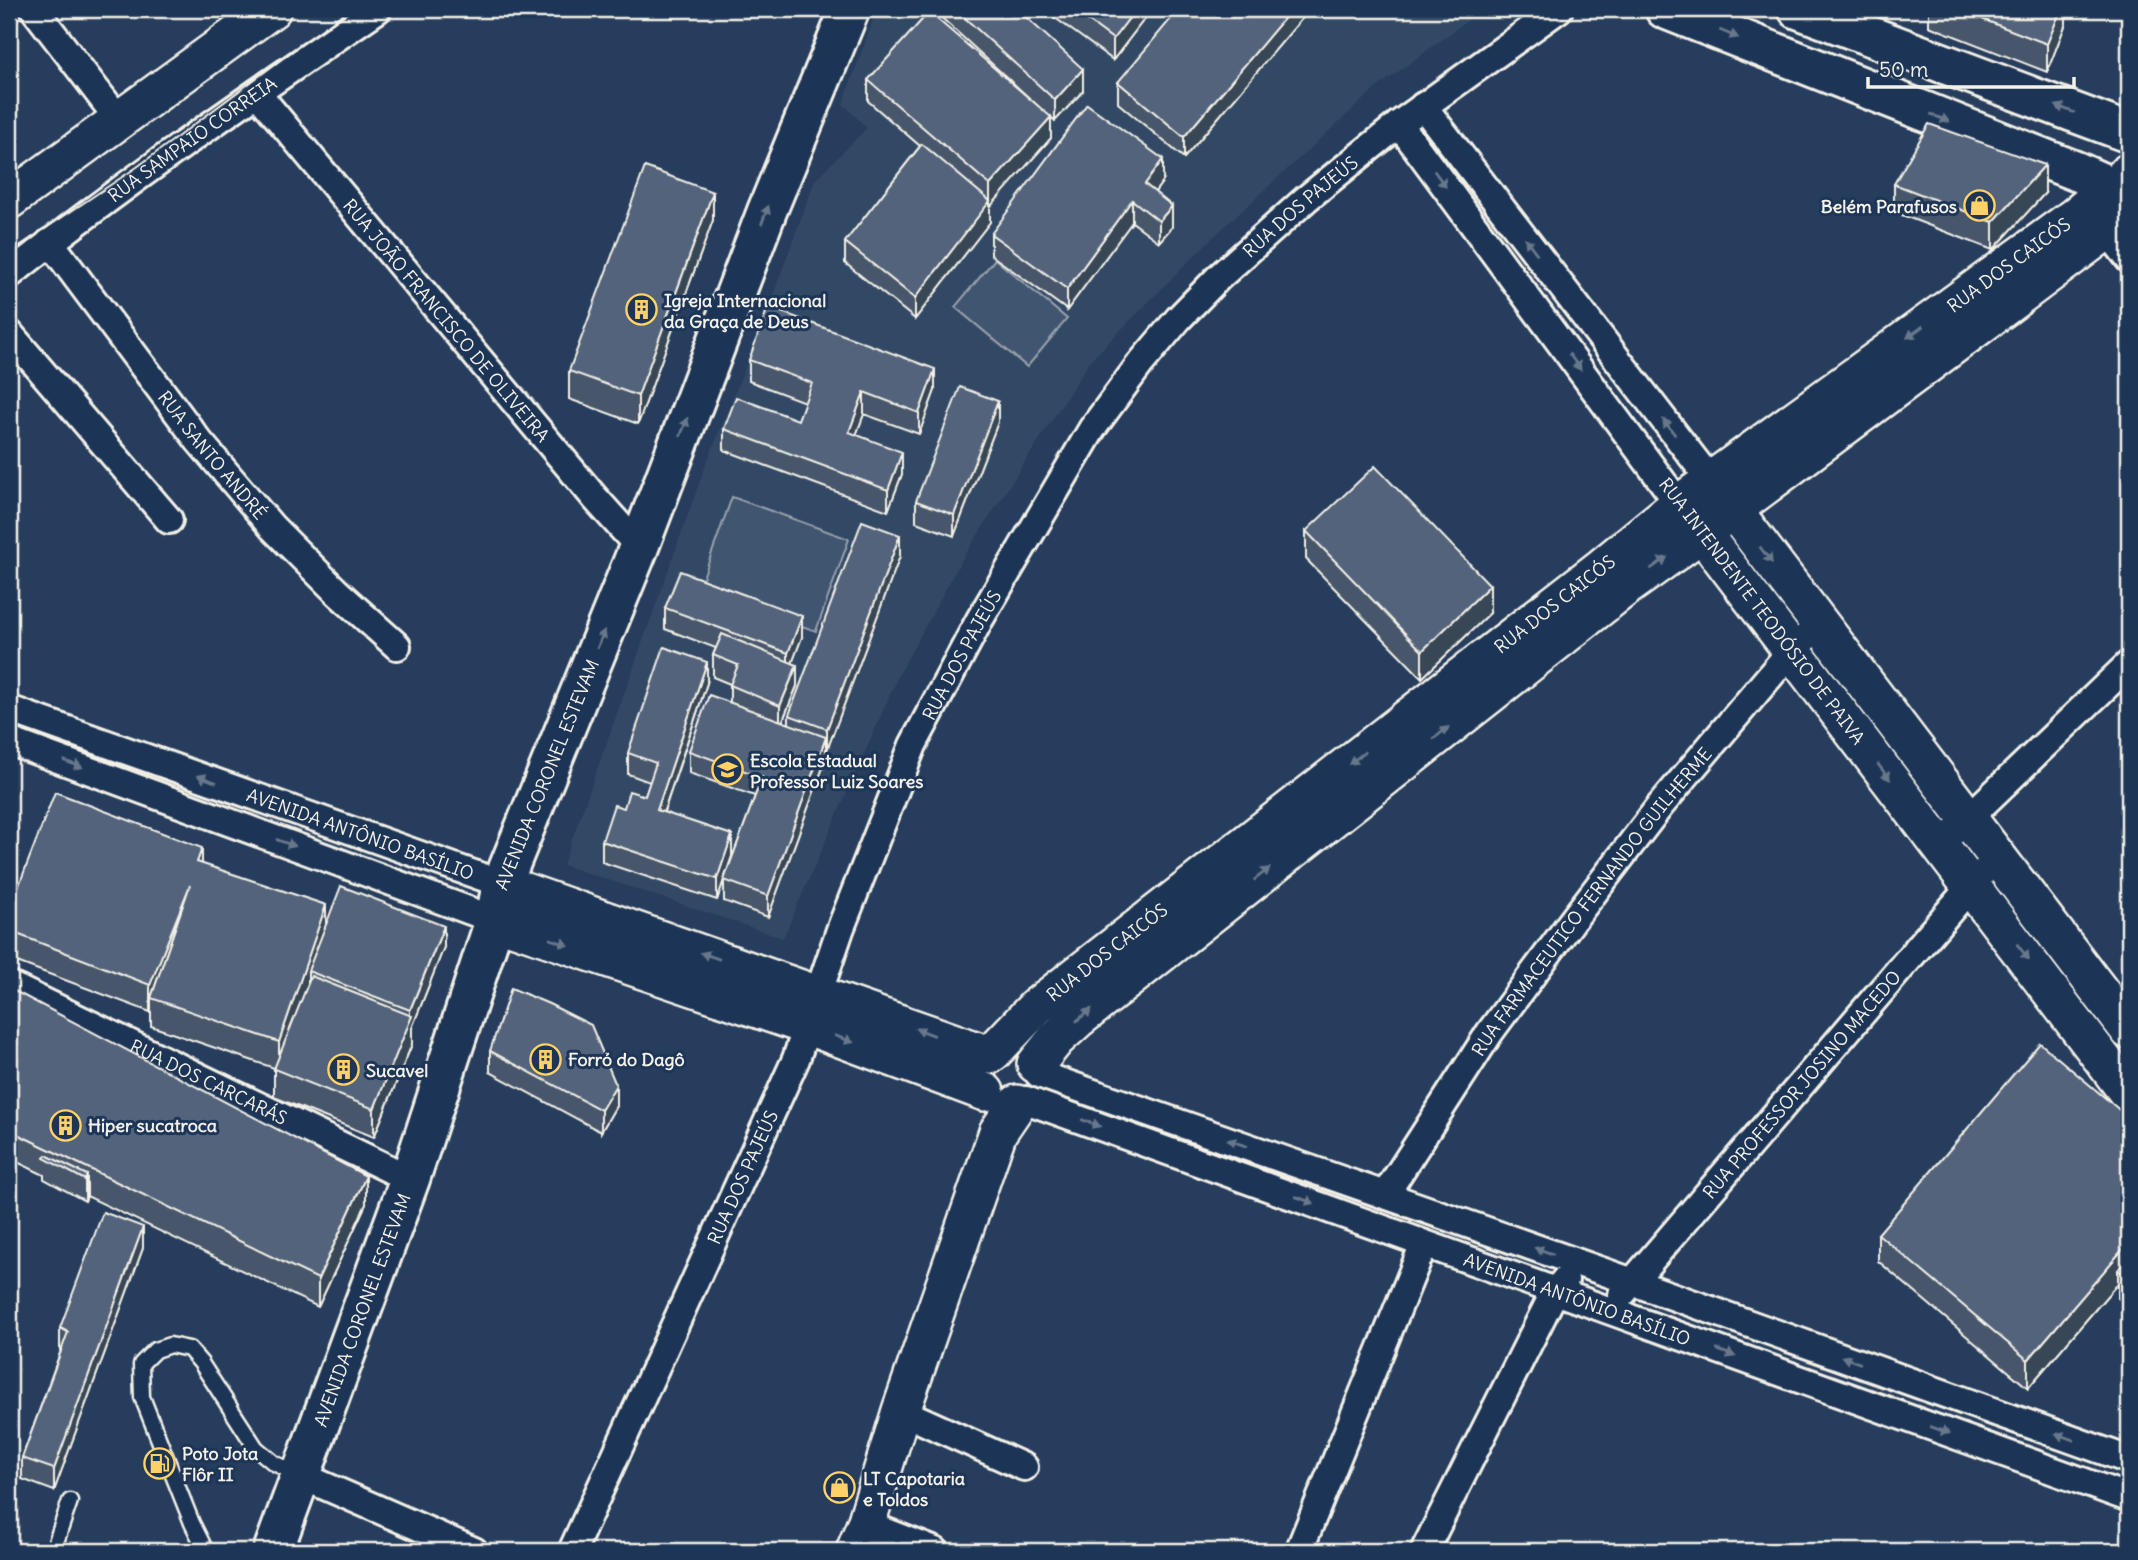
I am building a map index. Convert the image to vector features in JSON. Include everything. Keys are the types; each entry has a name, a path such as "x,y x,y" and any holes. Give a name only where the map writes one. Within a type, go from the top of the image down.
{"main road":[{"name":"AVENIDA CORONEL ESTEVAM","path":"273,1551 410,1179 498,902 639,547 767,211 850,9"},
{"path":"1665,9 2052,162 2116,201"},
{"path":"1798,9 2129,133"}],"street":[{"path":"34,9 120,121"},
{"path":"9,200 272,9"},
{"name":"RUA SAMPAIO CORREIA","path":"9,275 50,242 378,9"},
{"name":"RUA DOS PAJEÚS","path":"572,1551 790,1072 840,930 913,745 980,619 1092,429 1140,363 1219,277 1306,199 1399,124 1559,9"},
{"name":"RUA JOÃO FRANCISCO DE OLIVEIRA","path":"257,93 639,547"},
{"name":"RUA INTENDENTE TEODÓSIO DE PAIVA","path":"1423,106 2129,1030"},
{"name":"RUA INTENDENTE TEODÓSIO DE PAIVA","path":"1399,124 1679,504 1703,532 2129,1094"},
{"path":"2116,201 2129,259"},
{"name":"RUA DOS CAICÓS","path":"861,1538 901,1411 1013,1095 1056,1039 1612,579 1679,504 1721,495 2116,201"},
{"name":"RUA SANTO ANDRÉ","path":"50,242 198,440 272,527 337,592 397,646"},
{"path":"9,334 169,520"},
{"name":"RUA DOS CAICÓS","path":"991,1053 1036,1007 1612,579 1703,532 1721,495"},
{"name":"RUA FARMACEUTICO FERNANDO GUILHERME","path":"1385,1195 1490,1032 1564,932 1660,806 1791,651 1819,625"},
{"path":"1941,845 2129,664"},
{"name":"AVENIDA ANTÔNIO BASÍLIO","path":"9,709 498,902"},
{"name":"AVENIDA ANTÔNIO BASÍLIO","path":"9,741 498,902 813,1010 1013,1095 2129,1499"},
{"name":"RUA PROFESSOR JOSINO MACEDO","path":"1606,1310 1998,857"},
{"path":"2049,986 2077,961"},
{"name":"RUA DOS CARCARÁS","path":"9,985 410,1179"},
{"name":"AVENIDA ANTÔNIO BASÍLIO","path":"813,1010 991,1053"},
{"path":"1013,1046 1031,1055 1013,1095 981,1083 980,1073 983,1063 991,1053 1013,1046"},
{"name":"AVENIDA ANTÔNIO BASÍLIO","path":"1013,1095 1385,1195 2129,1460"},
{"path":"1298,1551 1424,1244"},
{"path":"1424,1551 1555,1291 1581,1264"},
{"path":"901,1411 1024,1466"},
{"path":"302,1476 474,1551"},
{"path":"861,1538 935,1551"}],"lane":[{"path":"206,1551 191,1522 142,1397 141,1364 155,1350 170,1345 189,1349 207,1371 256,1448 274,1463 302,1476"},
{"path":"53,1551 70,1501"}],"shaded area":[{"path":"877,9 1483,9 1375,89 1211,239 1090,361 961,561 898,676 783,938 563,865 705,467 763,323 815,180 867,128 843,104"},
{"path":"995,259 1067,319 1027,367 955,307"},
{"path":"732,497 849,539 816,631 699,589"}],"building":[{"path":"955,9 1017,9 1083,69 1055,100"},
{"path":"1072,9 1136,9 1113,39"},
{"path":"1179,9 1292,9 1184,137 1118,82"},
{"path":"1956,9 2061,9 2047,44"},
{"path":"929,12 1051,117 990,185 868,80"},
{"path":"1087,104 1163,159 1145,184 1172,206 1159,221 1132,200 1067,289 991,234"},
{"path":"1929,124 2045,165 1993,222 1894,184"},
{"path":"922,144 990,201 915,298 845,242"},
{"name":"Igreja Internacional da Graça de Deus","path":"645,167 713,192 638,396 569,371"},
{"path":"768,307 935,369 919,413 864,392 849,432 902,452 888,490 724,429 736,397 798,420 812,383 749,360"},
{"path":"960,387 998,401 954,515 916,501"},
{"path":"1375,466 1490,585 1422,651 1306,531"},
{"path":"862,521 900,535 827,729 789,715"},
{"path":"680,571 802,616 788,653 665,608"},
{"path":"722,634 797,665 780,706 730,685 738,665 713,655"},
{"path":"664,647 707,662 657,810 732,835 717,879 602,841 614,805 624,808 629,791 645,796 656,763 628,753"},
{"path":"709,695 826,737 768,896 724,880 762,777 689,751"},
{"path":"55,792 202,848 197,862 326,905 279,1042 151,998 190,885 150,985 9,931 9,911"},
{"path":"341,886 444,926 410,1010 308,971"},
{"name":"Sucavel","path":"311,976 412,1016 374,1109 274,1069"},
{"path":"9,988 366,1176 318,1279 9,1130"},
{"name":"Forró do Dagô","path":"511,988 591,1025 616,1085 601,1110 490,1051"},
{"path":"2040,1043 2129,1118 2129,1242 2028,1360 1878,1234"},
{"path":"46,1155 87,1175 85,1180 44,1158"},
{"path":"103,1212 143,1227 54,1469 22,1458 68,1332 60,1328"},
{"path":"2129,1256 2129,1279 2118,1270"}],"tram line":[{"path":"9,253 137,167 349,9"}],"place":[{"name":"Belém Parafusos","path":"1980,206"},
{"name":"Igreja Internacional da Graça de Deus","path":"641,310"},
{"name":"Escola Estadual Professor Luiz Soares","path":"727,770"},
{"name":"Forró do Dagô","path":"545,1059"},
{"name":"Sucavel","path":"343,1070"},
{"name":"Hiper sucatroca","path":"65,1125"},
{"name":"Poto Jota Flôr II","path":"159,1463"},
{"name":"LT Capotaria e Toldos","path":"840,1488"}]}
